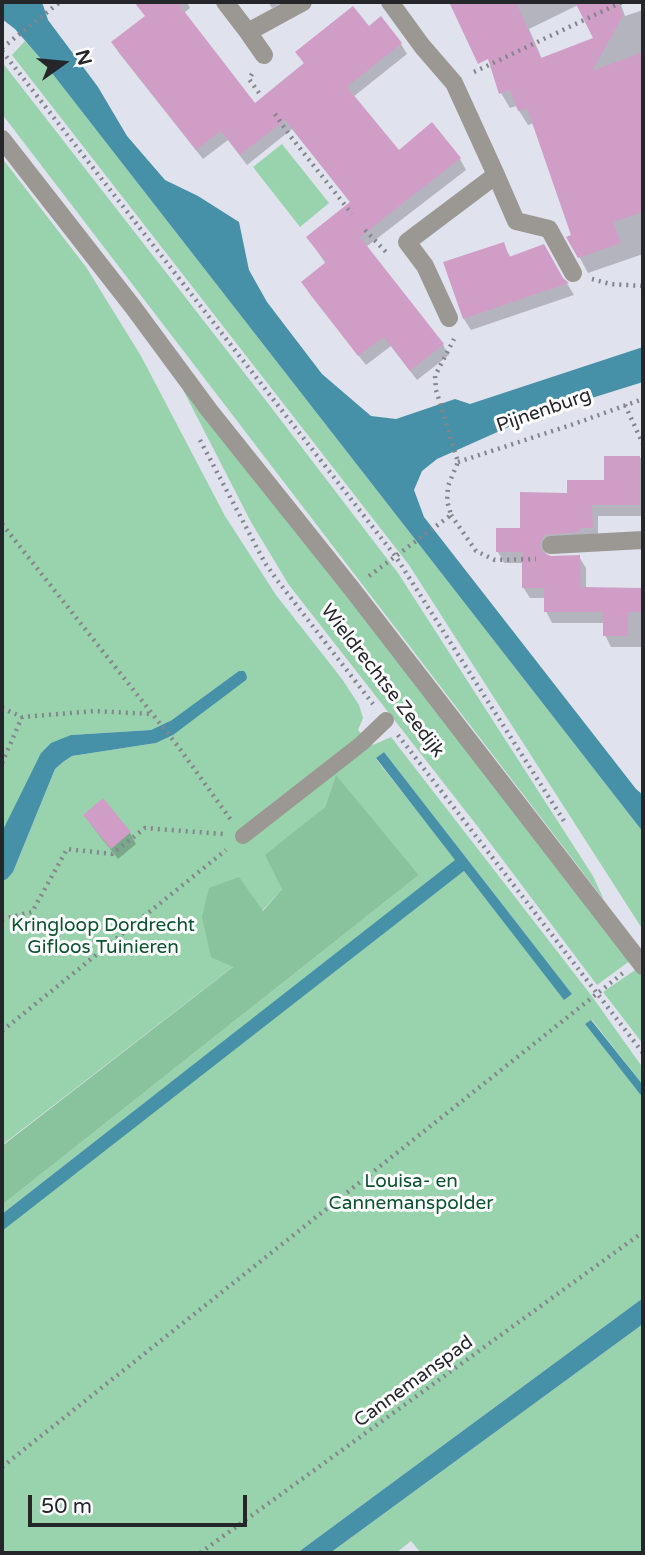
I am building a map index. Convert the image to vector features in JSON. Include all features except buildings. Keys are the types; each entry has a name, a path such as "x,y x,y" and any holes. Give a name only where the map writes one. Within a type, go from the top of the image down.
{"street":[{"path":"225,2 264,55"},
{"path":"248,32 303,2"},
{"path":"390,2 422,46 454,83 516,221 549,229 573,274"},
{"name":"Wieldrechtse Zeedijk","path":"2,139 133,307 209,410 352,589 643,966"},
{"path":"449,318 425,266 407,242 496,175"},
{"path":"551,545 643,540"}],"lane":[{"path":"243,836 361,744 386,720"}],"path":[{"path":"454,83 622,2"},
{"path":"59,3 2,49 396,557 564,821"},
{"path":"275,114 352,214"},
{"path":"573,274 610,284 643,286"},
{"path":"449,318 454,331 454,342 435,376 436,390 457,460 448,485 447,501 451,515 476,551 495,560 551,558 551,545"},
{"name":"Pijnenburg","path":"457,460 574,424 643,399"},
{"path":"625,405 643,444"},
{"name":"Wieldrechtse Zeedijk","path":"197,433 265,563 277,580 643,1054"},
{"path":"383,567 451,515"},
{"path":"2,524 177,745 243,836"},
{"path":"2,708 22,717 94,711 153,716"},
{"path":"2,763 22,717"},
{"path":"2,919 32,912 67,849 112,854 145,828 243,836"},
{"path":"2,1031 243,836"},
{"path":"2,1467 602,989"},
{"name":"Cannemanspad","path":"200,1553 643,1232"}],"green space":[{"path":"25,41 643,832 643,930 409,565 12,55"},
{"path":"2,62 398,573 593,876 604,900 2,114"},
{"path":"282,144 329,203 300,227 253,167"},
{"path":"2,158 86,267 141,356 225,516 276,595 359,705 363,718 358,730 373,745 391,737 591,995 643,1068 643,1085 592,1020 585,1024 643,1098 643,1298 297,1553 2,1553 2,1227 464,871 564,999 572,994 384,752 376,759 456,860 2,1214 2,1205 419,875 336,776 325,807 298,830 282,889 262,911 234,966 2,1145 2,881 13,872 55,769 63,762 72,756 156,743 173,735 172,720 151,730 71,735 2,832"},
{"path":"175,374 631,960 597,985 478,827 289,585 251,522"},
{"path":"336,775 419,875 2,1205 2,1146 233,967 211,957 202,917 209,888 239,877 263,911 282,889 265,855 325,807"},
{"path":"638,968 643,975 643,1044 603,992"},
{"path":"643,1324 643,1553 421,1553 411,1541 396,1553 330,1553"}],"water":[{"path":"2,2 42,2 48,20 98,87 127,136 165,180 198,196 239,222 249,270 267,302 322,374 371,416 396,419 455,399 470,404 643,347 643,382 531,417 437,459 422,471 414,490 424,517 643,795 643,832 41,59 15,29 2,19"},
{"path":"239,671 244,671 246,680 173,735 156,743 72,756 55,769 13,872 2,881 2,832 41,753 51,743 71,735 151,730 172,720"},
{"path":"384,752 572,994 564,1000 464,871 2,1231 2,1214 455,860 376,758"},
{"path":"591,1020 643,1085 643,1098 585,1024"},
{"path":"643,1298 643,1324 330,1553 297,1553"}],"park label":[{"name":"Kringloop Dordrecht Gifloos Tuinieren","path":"103,937"},
{"name":"Louisa- en Cannemanspolder","path":"411,1193"}]}
